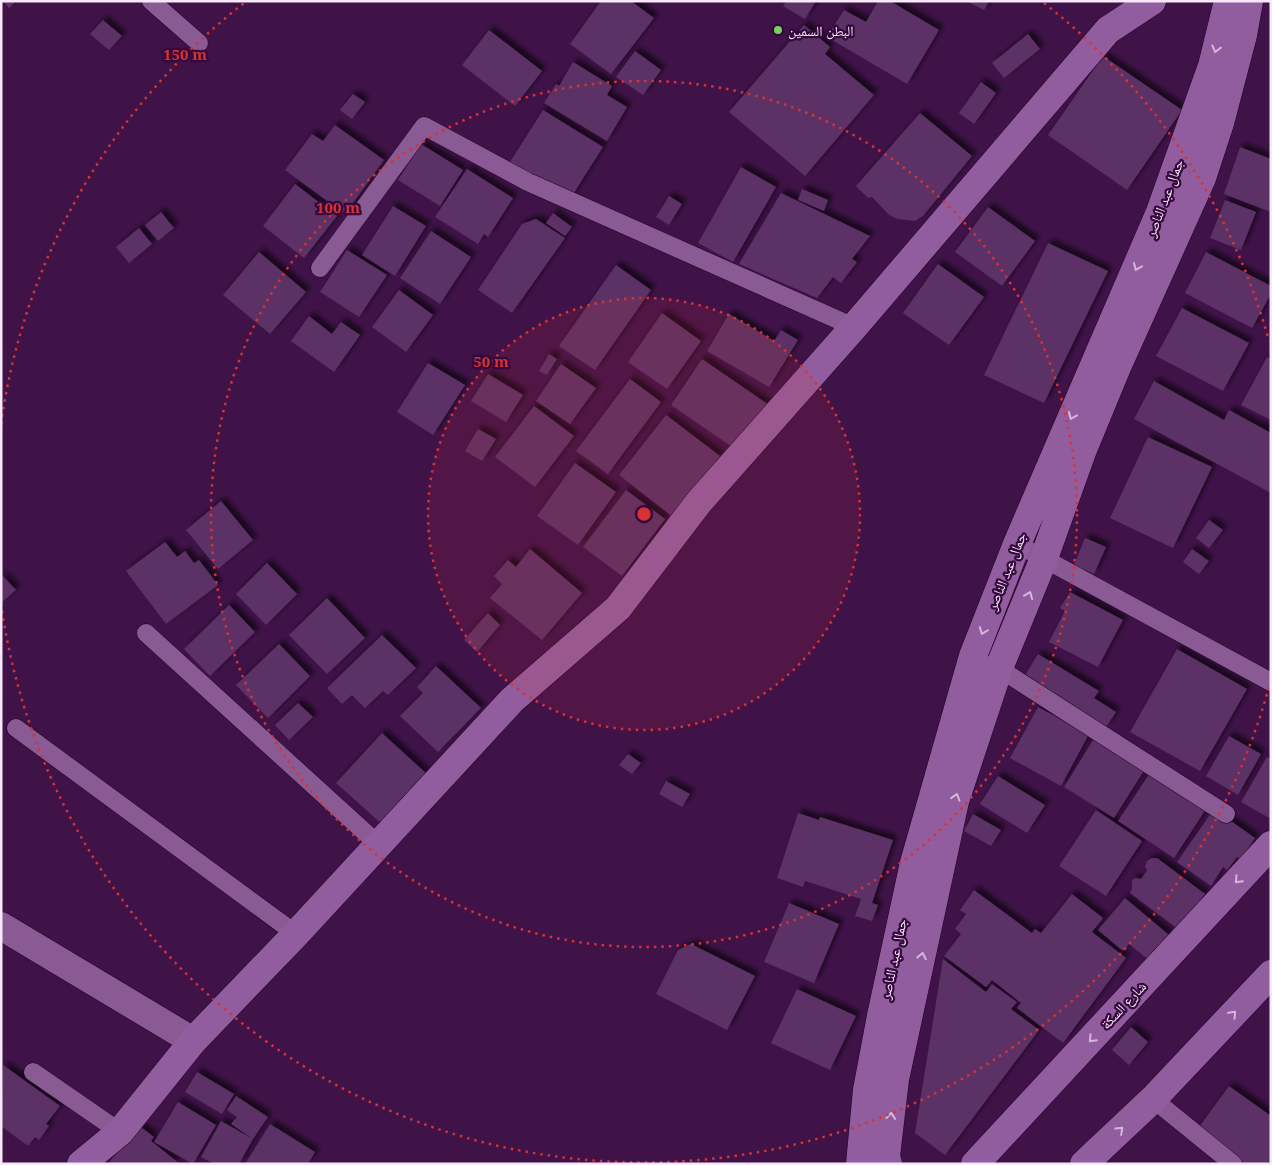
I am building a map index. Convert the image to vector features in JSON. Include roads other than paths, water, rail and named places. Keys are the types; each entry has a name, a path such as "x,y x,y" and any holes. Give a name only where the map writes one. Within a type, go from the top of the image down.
{"street":[{"path":"81,1164 120,1132 193,1041 296,934 512,700 618,608 699,502 854,327 1108,30 1152,1"},
{"name":"جمال عبد الناصر","path":"860,1164 868,1090 877,1034 912,873 973,656 1017,544 1160,212 1212,66 1228,1"},
{"name":"جمال عبد الناصر","path":"888,1164 886,1156 895,1079 936,880 955,801 999,668 1044,558 1082,452 1117,367 1202,178 1220,123 1250,1"},
{"name":"شارع السكة","path":"975,1164 1271,845"},
{"path":"1,926 193,1041"},
{"path":"1084,1164 1153,1099 1271,974"}],"lane":[{"path":"151,1 199,43"},
{"path":"320,268 424,126 528,182 854,327"},
{"path":"1017,544 1271,682"},
{"path":"146,633 379,845"},
{"path":"973,656 999,668 1226,814"},
{"path":"16,728 296,934"},
{"path":"33,1072 120,1132"},
{"path":"1153,1099 1233,1164"}],"place":[{"name":"البطن السمين","path":"778,30"}]}
